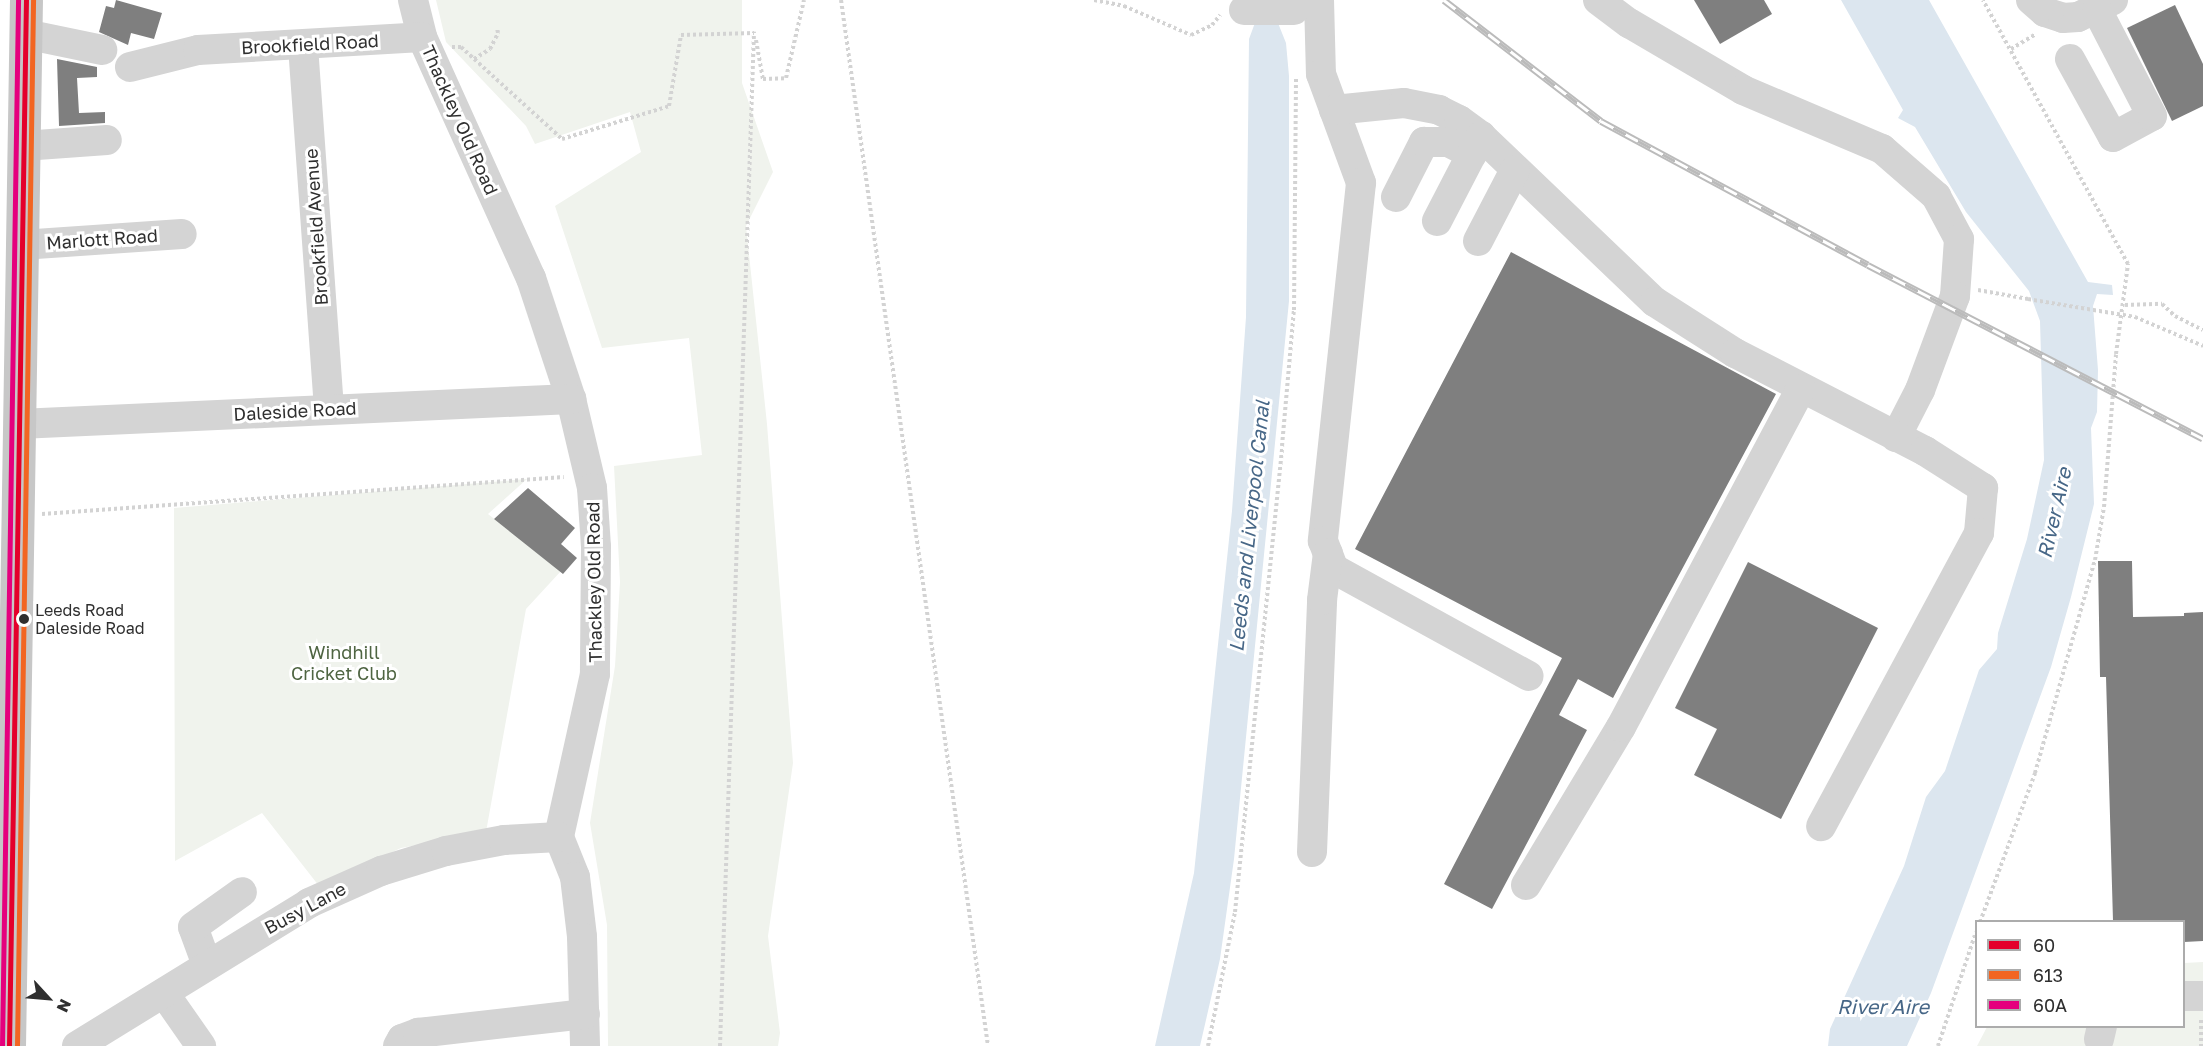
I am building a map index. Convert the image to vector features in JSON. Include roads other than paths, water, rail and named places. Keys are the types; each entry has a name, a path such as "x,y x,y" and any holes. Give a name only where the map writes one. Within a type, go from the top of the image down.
{"main road":[{"path":"9,1046 6,964 18,516 9,477 19,424 26,0"}],"street":[{"name":"Thackley Old Road","path":"413,0 425,43 531,278 571,399 589,475 596,547 595,674 559,837"},
{"path":"1598,0 1629,23 1743,90 1882,149 1936,196 1959,240 1956,286 1920,390 1896,437"},
{"path":"2031,0 2045,12 2062,18 2105,5 2152,116 2113,137 2070,59"},
{"path":"1244,10 1306,5 1322,74 1361,183 1323,541 1334,569 1530,676"},
{"path":"25,34 102,50"},
{"name":"Brookfield Road","path":"130,67 198,50 425,43"},
{"name":"Brookfield Avenue","path":"303,46 329,409"},
{"path":"1334,110 1386,103 1422,106 1459,120 1477,145 1515,170 1655,302 1735,353 1896,437 1983,488 1978,533 1821,826"},
{"path":"23,146 107,140"},
{"path":"1396,197 1424,142 1477,145"},
{"path":"1437,221 1477,145"},
{"path":"1478,241 1515,170"},
{"name":"Marlott Road","path":"21,245 182,234"},
{"path":"1526,885 1621,727 1801,388"},
{"name":"Daleside Road","path":"19,424 571,399"},
{"path":"1312,852 1322,600 1328,553"},
{"path":"559,837 575,877 585,1014 585,1046"},
{"name":"Busy Lane","path":"77,1046 309,903 381,871 446,851 504,840 559,837"},
{"path":"207,965 193,927 242,892"},
{"path":"164,993 201,1046"},
{"path":"2185,996 2203,996"},
{"path":"398,1046 402,1039 418,1033 585,1014"}],"water":[{"name":"River Aire","path":"1841,0 1929,0 2088,282 2112,285 2113,295 2097,294 2093,306 2098,370 2097,412 2091,428 2094,504 2071,597 2051,667 1931,993 1907,1046 1828,1046 1830,1029 1904,866 1926,797 1945,771 1979,670 1997,649 1998,633 2027,539 2044,460 2040,321 2029,291 1966,212 1915,127 1898,118 1903,110"},
{"name":"Leeds and Liverpool Canal","path":"1276,18 1286,43 1289,76 1289,301 1234,859 1220,959 1200,1046 1155,1046 1194,873 1232,511 1246,317 1249,39 1256,20"}],"railway":[{"path":"1444,0 1601,121 1868,265 2203,439"}],"place":[{"name":"Leeds Road Daleside Road","path":"24,619"}],"park label":[{"name":"Windhill Cricket Club","path":"344,663"}]}
